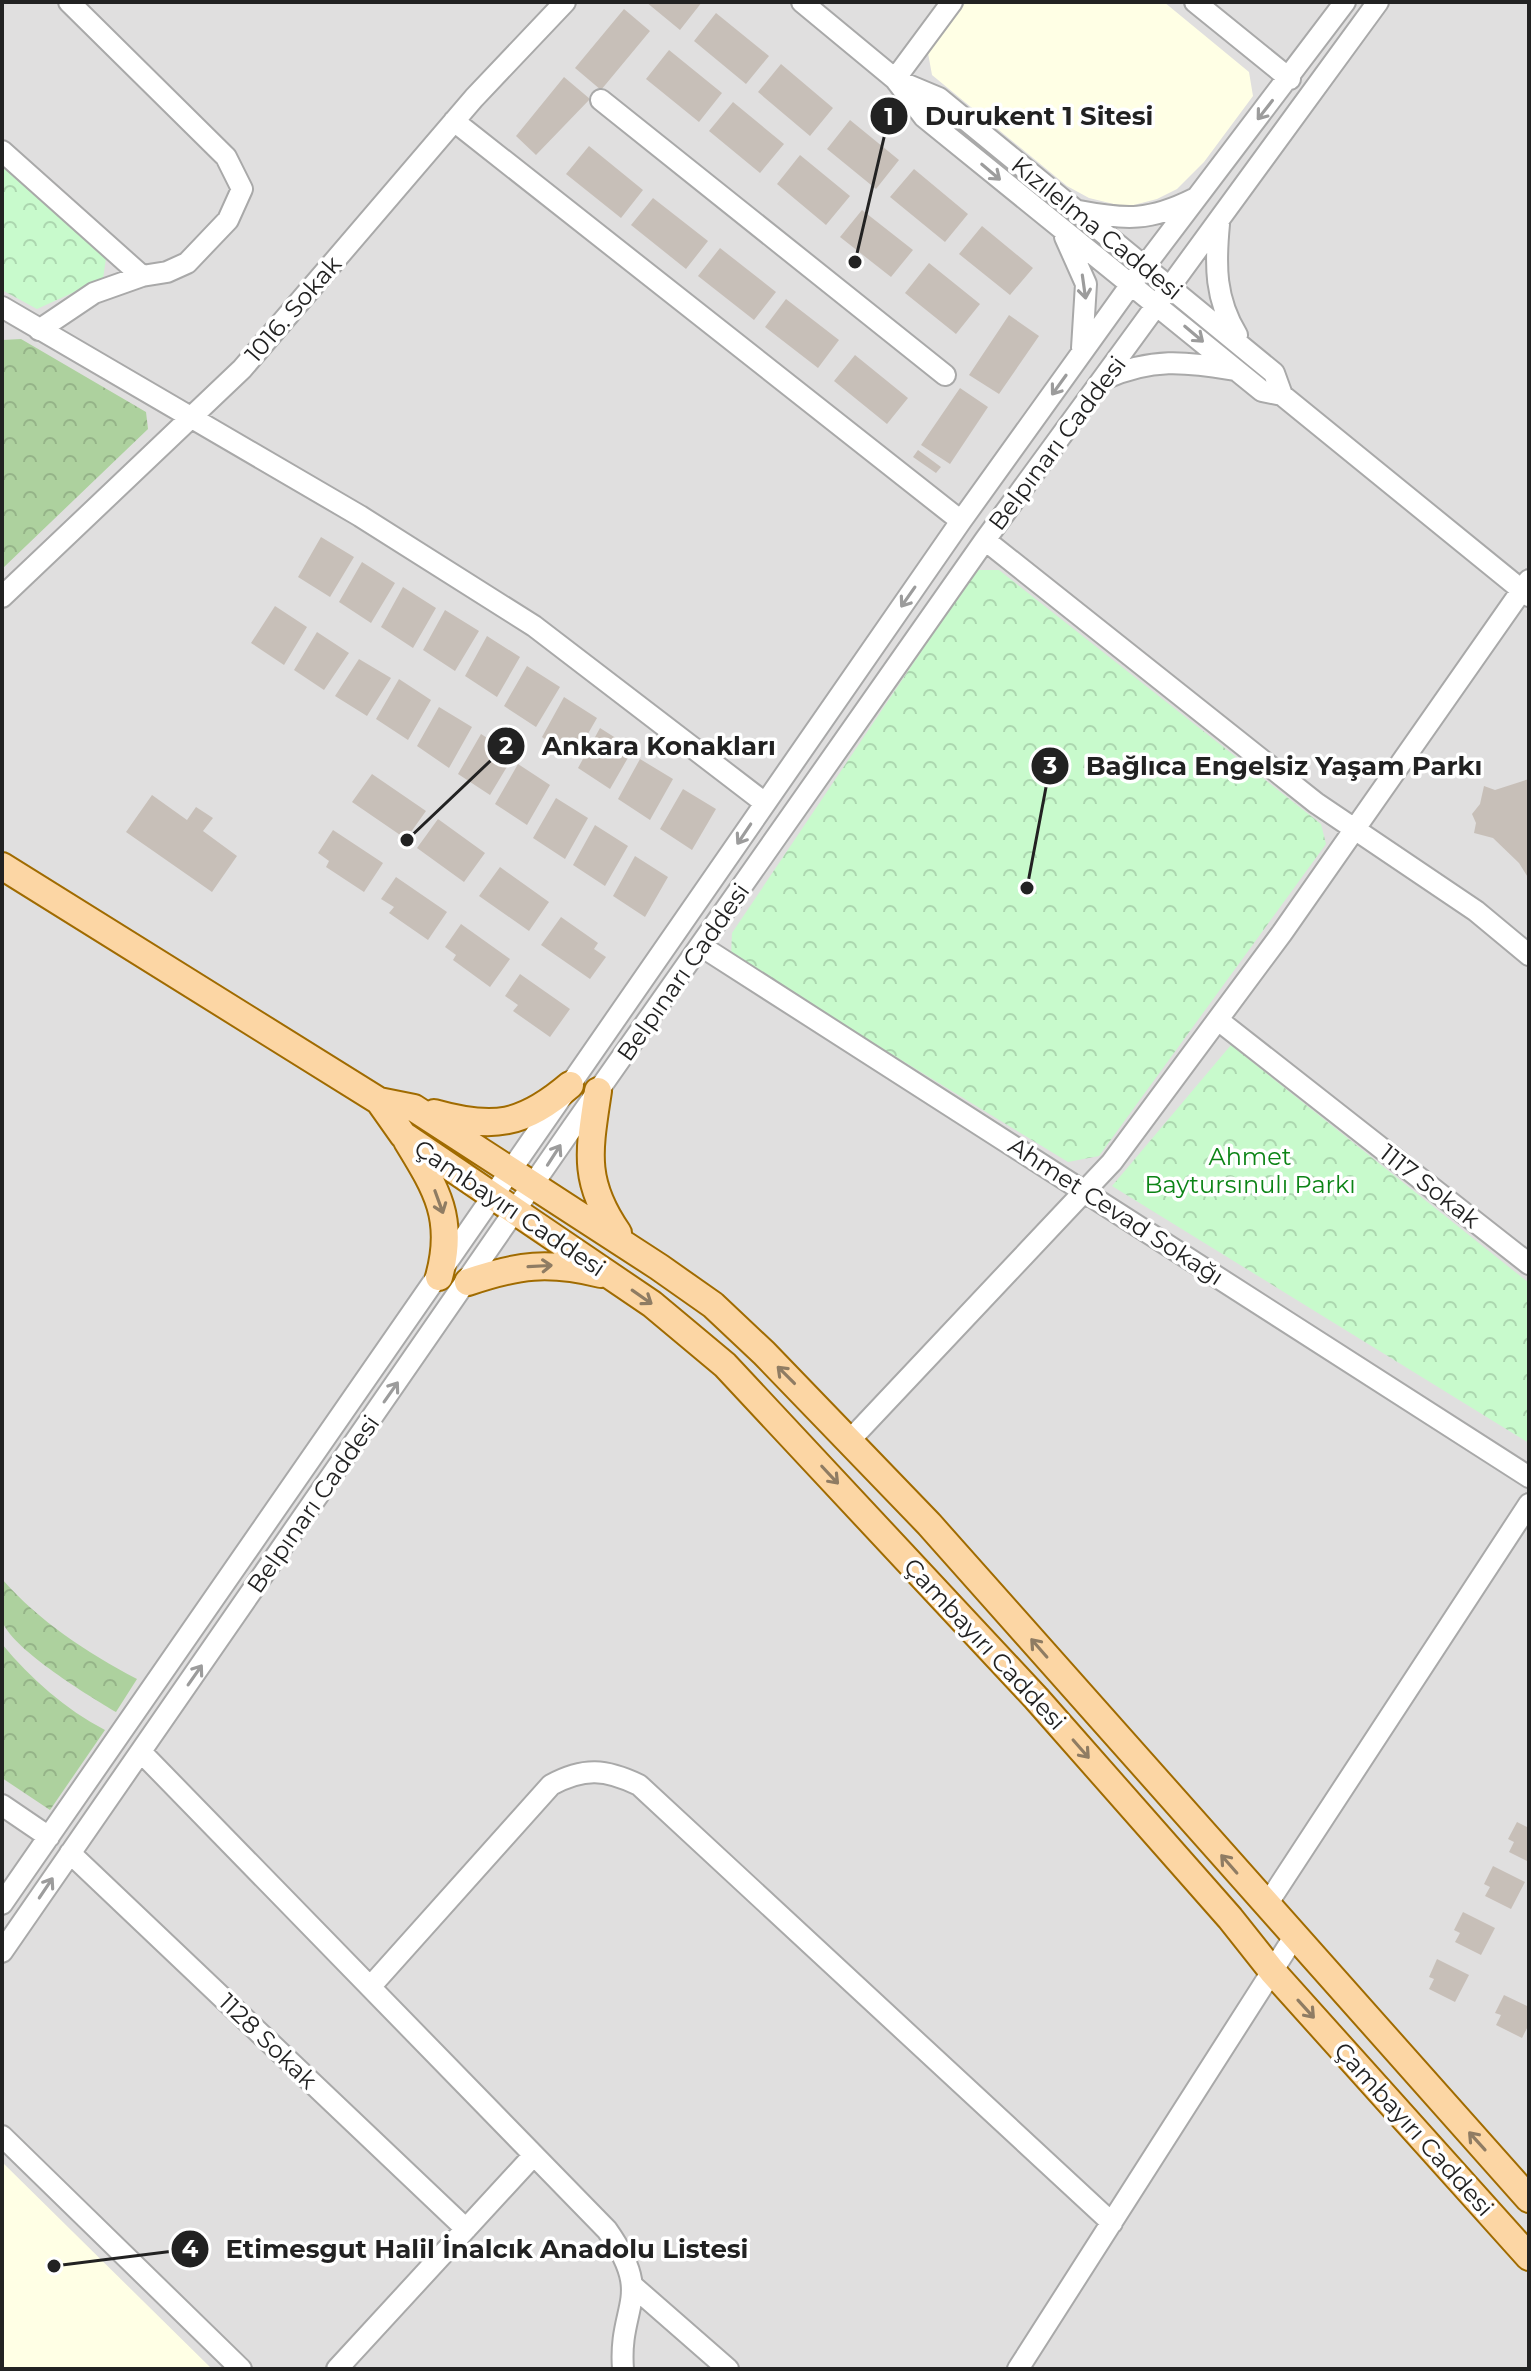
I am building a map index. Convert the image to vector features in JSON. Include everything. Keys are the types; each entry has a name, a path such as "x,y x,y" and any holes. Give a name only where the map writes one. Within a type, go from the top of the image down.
{"main road":[{"name":"Çambayırı Caddesi","path":"2,866 379,1101 414,1108 713,1305 850,1440 929,1524 1529,2199"},
{"path":"414,1108 451,1118 514,1121 542,1109 570,1085"},
{"path":"598,1091 590,1167 599,1205 627,1246"},
{"name":"Çambayırı Caddesi","path":"379,1101 403,1135 613,1277 685,1330 751,1391 1036,1698 1272,1971 1529,2257"},
{"path":"403,1135 429,1177 442,1207 447,1229 439,1277"},
{"path":"468,1282 510,1268 545,1264 613,1277"}],"street":[{"path":"39,330 94,293 142,276 167,272 187,263 228,220 242,189 226,157 69,2"},
{"name":"1016. Sokak","path":"2,597 242,369 454,121 565,2"},
{"name":"Kızılelma Caddesi","path":"802,2 895,79 924,117 1059,227 1138,275 1245,349 1274,373 1282,395"},
{"path":"895,79 952,2"},
{"path":"1195,2 1290,79"},
{"name":"Belpınarı Caddesi","path":"524,1178 570,1085 961,521 1138,275 1290,79 1345,2"},
{"name":"Belpınarı Caddesi","path":"2,1904 439,1277 506,1203 598,1091 985,540 1378,2"},
{"name":"Kızılelma Caddesi","path":"895,79 939,98 1076,210 1138,275"},
{"path":"601,100 945,375"},
{"path":"454,121 961,521"},
{"path":"2,151 142,276"},
{"path":"1076,210 1140,219 1172,211 1198,198"},
{"path":"1219,222 1215,263 1217,288 1223,313 1245,349"},
{"path":"1059,227 1086,284 1082,353"},
{"name":"Kızılelma Caddesi","path":"1165,296 1237,370 1262,391 1282,395 1527,589"},
{"path":"2,307 131,381 189,419 360,516 534,626 765,803"},
{"path":"1104,379 1145,363 1180,362 1237,370"},
{"path":"985,540 1316,803 1476,911 1529,955"},
{"path":"850,1440 1086,1192 1218,1020 1527,589"},
{"name":"Ahmet Cevad Sokağı","path":"701,946 1529,1477"},
{"name":"1117 Sokak","path":"1218,1020 1529,1264"},
{"name":"Belpınarı Caddesi","path":"2,1952 468,1282 506,1203"},
{"path":"1266,1906 1529,1504"},
{"path":"141,1752 607,2230 624,2255 633,2286 623,2369"},
{"path":"371,1986 509,1827 551,1785 572,1773 599,1770 617,1774 639,1785 1112,2223"},
{"path":"2,1805 49,1837"},
{"name":"1128 Sokak","path":"70,1853 466,2229"},
{"path":"1018,2369 1294,1937"},
{"path":"2,2136 241,2369"},
{"path":"337,2369 534,2155"},
{"path":"633,2286 728,2369"}],"shaded area":[{"path":"2,2 1529,2 1529,2369 2,2369"},
{"path":"966,2 1164,2 1249,72 1253,96 1204,162 1177,189 1157,199 1126,207 1089,198 1067,186 932,75 928,53"},
{"path":"2,2162 212,2369 2,2369"}],"green space":[{"path":"2,162 106,258 103,279 37,309 2,290"},
{"path":"21,339 146,412 148,429 2,569 2,340"},
{"path":"976,570 999,570 1321,824 1326,844 1099,1156 1068,1162 731,956 732,933"},
{"name":"Ahmet Baytursınulı Parkı","path":"1231,1045 1529,1283 1529,1443 1112,1186"},
{"path":"2,1579 32,1609 65,1635 137,1679 116,1712 54,1672 10,1634 2,1618"},
{"path":"2,1644 49,1692 105,1730 50,1810 2,1778"}],"building":[{"path":"646,2 702,2 680,30"},
{"path":"624,9 650,31 601,90 575,68"},
{"path":"716,13 769,56 746,84 694,41"},
{"path":"669,50 722,93 699,122 646,79"},
{"path":"781,64 833,108 810,136 758,92"},
{"path":"564,77 590,99 536,155 516,136"},
{"path":"733,102 784,144 760,173 709,131"},
{"path":"850,120 899,160 876,189 827,149"},
{"path":"589,146 643,190 621,218 566,174"},
{"path":"800,155 850,196 826,225 777,184"},
{"path":"914,169 968,214 945,242 890,197"},
{"path":"653,198 708,241 686,269 631,225"},
{"path":"862,210 913,250 891,277 840,237"},
{"path":"982,226 1033,268 1010,295 959,254"},
{"path":"720,248 776,292 754,320 698,276"},
{"path":"929,263 980,304 956,334 905,293"},
{"path":"786,299 839,340 818,368 765,327"},
{"path":"1009,315 1039,336 999,394 969,375"},
{"path":"855,355 908,398 887,424 834,381"},
{"path":"960,388 988,407 950,464 921,445"},
{"path":"918,450 941,467 936,473 913,457"},
{"path":"321,537 354,557 330,597 298,577"},
{"path":"362,562 395,583 371,623 339,602"},
{"path":"403,587 436,608 413,648 381,627"},
{"path":"275,606 307,627 284,665 251,643"},
{"path":"445,610 479,631 455,671 423,650"},
{"path":"317,632 349,653 324,690 294,670"},
{"path":"487,636 520,657 497,697 465,676"},
{"path":"359,659 391,678 367,716 335,696"},
{"path":"527,666 560,687 536,727 504,706"},
{"path":"399,679 431,700 408,740 376,719"},
{"path":"564,697 597,718 574,758 542,737"},
{"path":"439,707 472,727 449,768 417,746"},
{"path":"600,728 633,749 610,789 578,768"},
{"path":"481,734 514,755 490,795 458,774"},
{"path":"640,759 673,779 650,820 618,799"},
{"path":"518,764 550,785 527,825 495,804"},
{"path":"372,774 426,811 406,839 352,802"},
{"path":"1529,779 1529,879 1519,863 1493,838 1474,833 1476,823 1472,814 1480,804 1484,786 1495,790"},
{"path":"683,789 716,809 692,850 660,829"},
{"path":"152,795 187,820 196,807 213,818 203,831 237,856 212,892 126,832"},
{"path":"556,798 588,818 565,859 533,838"},
{"path":"438,819 485,853 464,882 417,848"},
{"path":"595,825 628,846 605,886 573,865"},
{"path":"333,830 383,863 364,892 326,867 329,861 318,853"},
{"path":"635,856 668,877 645,917 613,896"},
{"path":"500,867 549,902 529,931 479,896"},
{"path":"396,877 447,912 428,940 389,913 394,907 381,899"},
{"path":"561,917 598,943 594,949 606,957 590,979 541,945"},
{"path":"461,924 510,959 490,987 453,960 456,955 445,947"},
{"path":"520,974 570,1009 550,1037 513,1011 518,1005 505,996"},
{"path":"1517,1822 1529,1828 1529,1862 1509,1852 1514,1842 1508,1839"},
{"path":"1493,1866 1525,1882 1511,1909 1485,1896 1490,1887 1484,1884"},
{"path":"1463,1912 1495,1928 1481,1955 1455,1942 1460,1933 1454,1930"},
{"path":"1437,1959 1469,1975 1455,2002 1429,1989 1434,1979 1429,1977"},
{"path":"1504,1995 1529,2007 1529,2024 1522,2038 1496,2025 1501,2015 1495,2013"}],"place":[{"name":"Durukent 1 Sitesi","path":"855,262"},
{"name":"Ankara Konakları","path":"407,840"},
{"name":"Bağlıca Engelsiz Yaşam Parkı","path":"1027,888"},
{"name":"Etimesgut Halil İnalcık Anadolu Listesi","path":"54,2266"}]}
